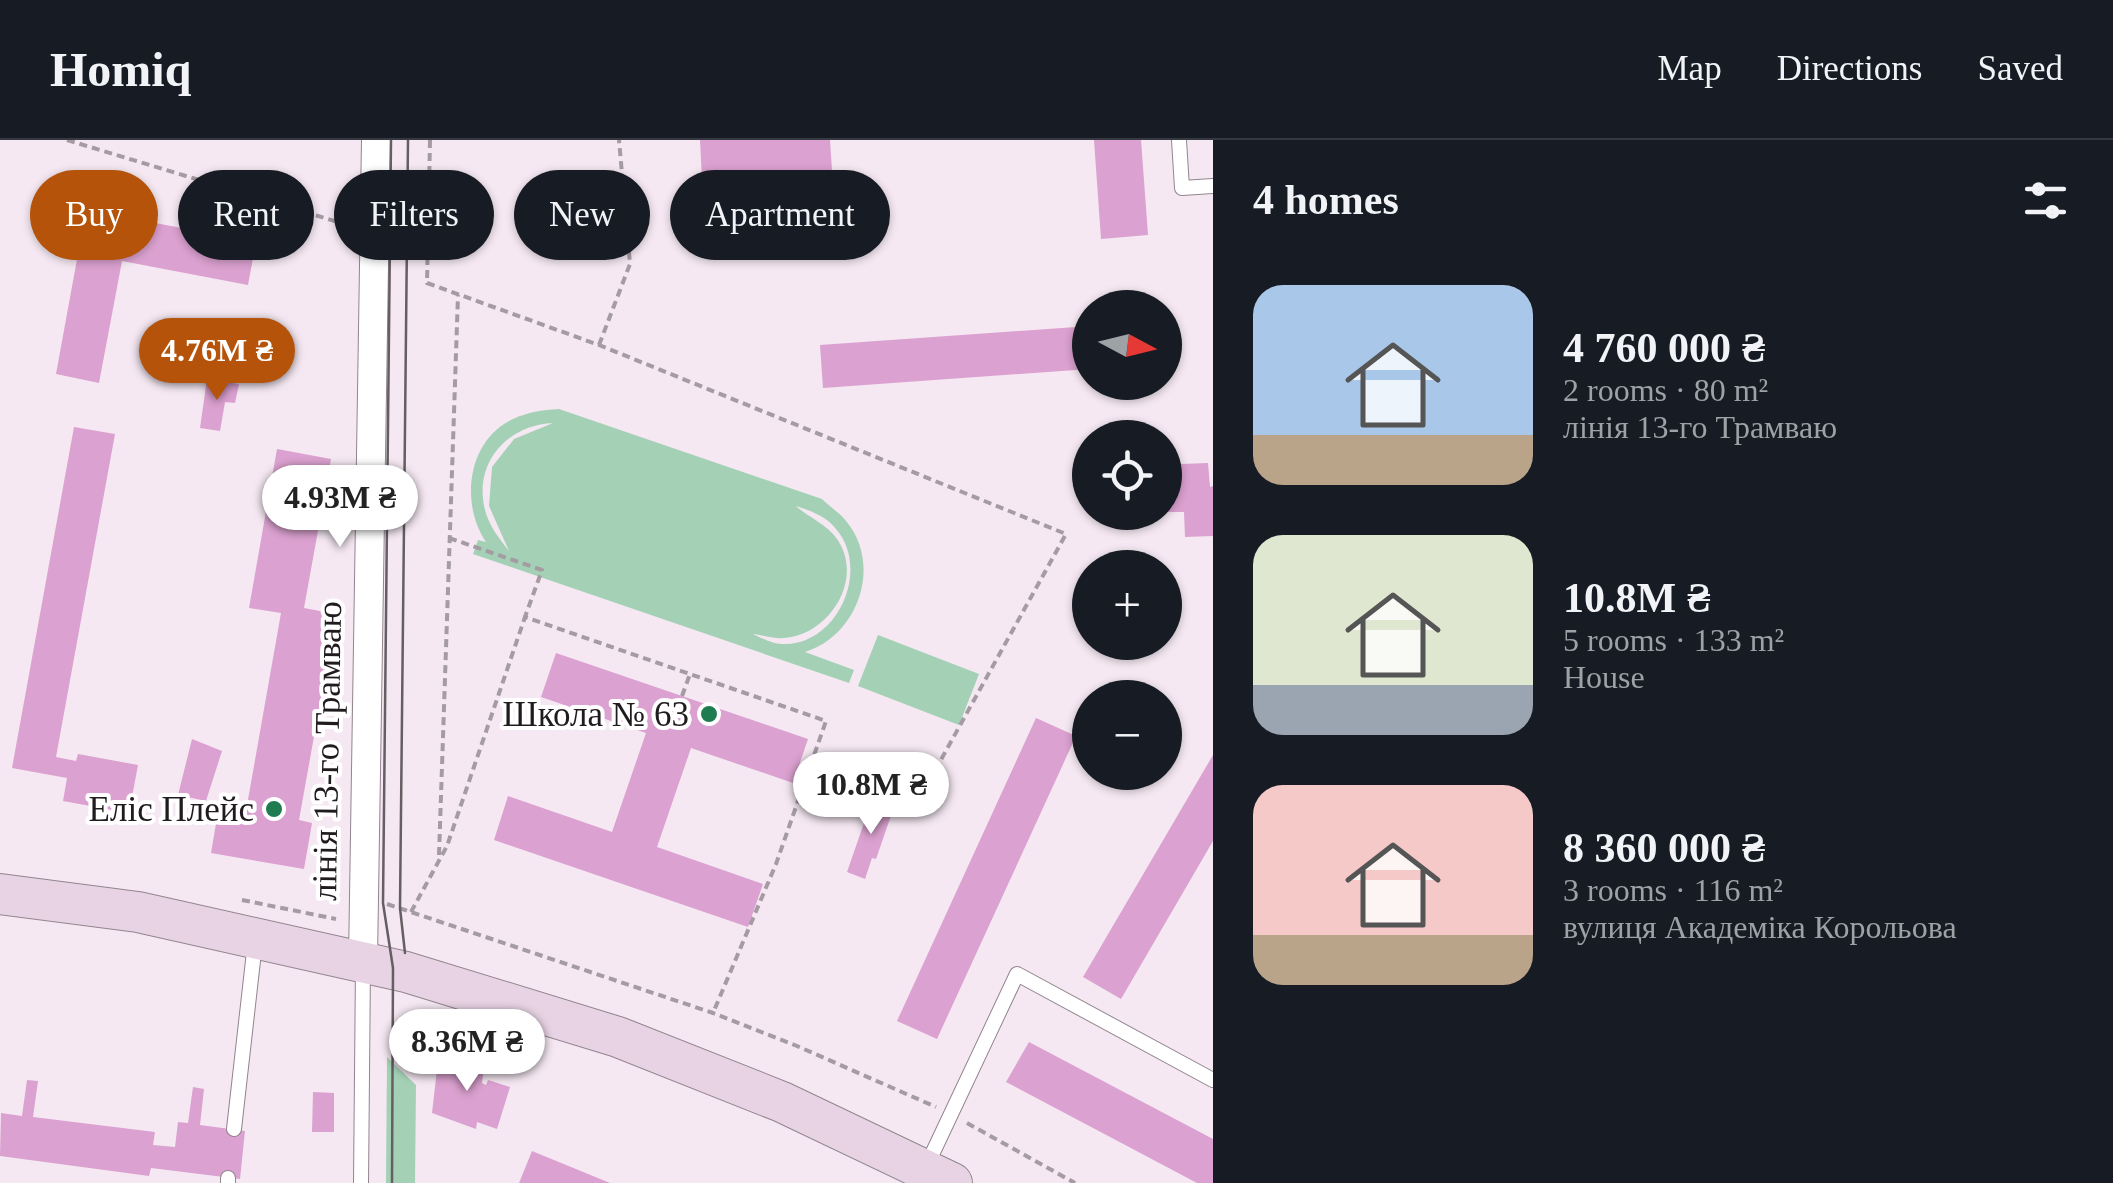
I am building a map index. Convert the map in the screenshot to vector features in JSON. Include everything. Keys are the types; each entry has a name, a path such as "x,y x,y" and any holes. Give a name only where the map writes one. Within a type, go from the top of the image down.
{"main road":[{"path":"0,894 138,912 362,960 618,1037 782,1102 943,1179"}],"street":[{"name":"лінія 13-го Трамваю","path":"376,140 376,170"},
{"name":"лінія 13-го Трамваю","path":"362,960 375,260"}],"lane":[{"path":"1179,140 1182,188 1213,186"},
{"path":"234,1129 256,937"},
{"name":"лінія 13-го Трамваю","path":"361,1183 362,960"},
{"path":"943,1179 951,1114 1017,974 1213,1080"}],"path":[{"path":"67,140 334,221"},
{"path":"430,140 427,282 599,345 1066,534 917,803"},
{"path":"599,345 630,264 620,140"},
{"path":"438,860 458,294"},
{"path":"449,538 542,570 446,846 411,912 713,1013 951,1114 1076,1183"},
{"path":"526,617 826,720 776,864 713,1013"},
{"path":"682,696 690,674"}],"green space":[{"path":"559,409 822,499 841,515 857,539 863,558 859,597 839,631 805,652 854,670 849,683 473,554 478,540 486,542 478,527 471,492 477,457 498,429 513,419","holes":["553,423 514,439 492,467 489,506 509,551 487,516 484,476 489,462 509,439 537,425","796,506 823,517 836,529 846,546 849,583 833,619 819,632 802,641 778,644 753,634 784,638 815,627 838,602 847,571 837,539"]},
{"path":"878,635 979,674 959,725 858,686"},
{"path":"387,1057 416,1085 415,1183 386,1183"}],"building":[{"path":"700,140 830,140 832,170 702,170"},
{"path":"1094,140 1141,140 1148,235 1101,239"},
{"path":"158,224 178,227 178,260 253,260 248,285 122,261 99,383 56,374 77,260 158,260"},
{"path":"1072,327 1072,370 823,388 820,345"},
{"path":"207,379 239,384 235,403 225,402 220,431 200,428"},
{"path":"74,427 115,434 56,757 76,761 78,754 138,765 129,813 63,801 67,778 12,768"},
{"path":"277,449 331,459 304,608 336,614 299,820 312,823 304,869 211,853 219,806 246,811 281,613 249,608"},
{"path":"1208,463 1210,487 1213,486 1213,536 1185,537 1182,464"},
{"path":"556,653 808,739 793,783 691,748 657,847 763,884 748,927 494,840 508,796 612,832 646,733 541,697"},
{"path":"1036,718 1072,734 1072,745 937,1039 897,1021"},
{"path":"192,739 222,751 206,801 178,795"},
{"path":"1213,755 1213,841 1121,999 1083,977"},
{"path":"873,797 895,804 865,879 847,872"},
{"path":"1029,1042 1213,1139 1213,1183 1197,1183 1006,1082"},
{"path":"439,1052 484,1067 482,1083 486,1085 488,1080 510,1087 497,1129 477,1122 476,1129 432,1113"},
{"path":"27,1080 38,1081 33,1117 155,1132 153,1145 175,1147 178,1122 188,1123 193,1087 204,1089 200,1125 245,1131 240,1179 151,1168 149,1176 0,1156 1,1113 22,1116"},
{"path":"313,1092 334,1093 334,1132 312,1132"},
{"path":"532,1151 610,1183 519,1183"}],"tram line":[{"path":"391,140 383,903 393,968 392,1183"},
{"path":"405,953 400,908 408,140"}],"place":[{"name":"Школа № 63","path":"709,714"},
{"name":"Еліс Плейс","path":"274,809"}]}
